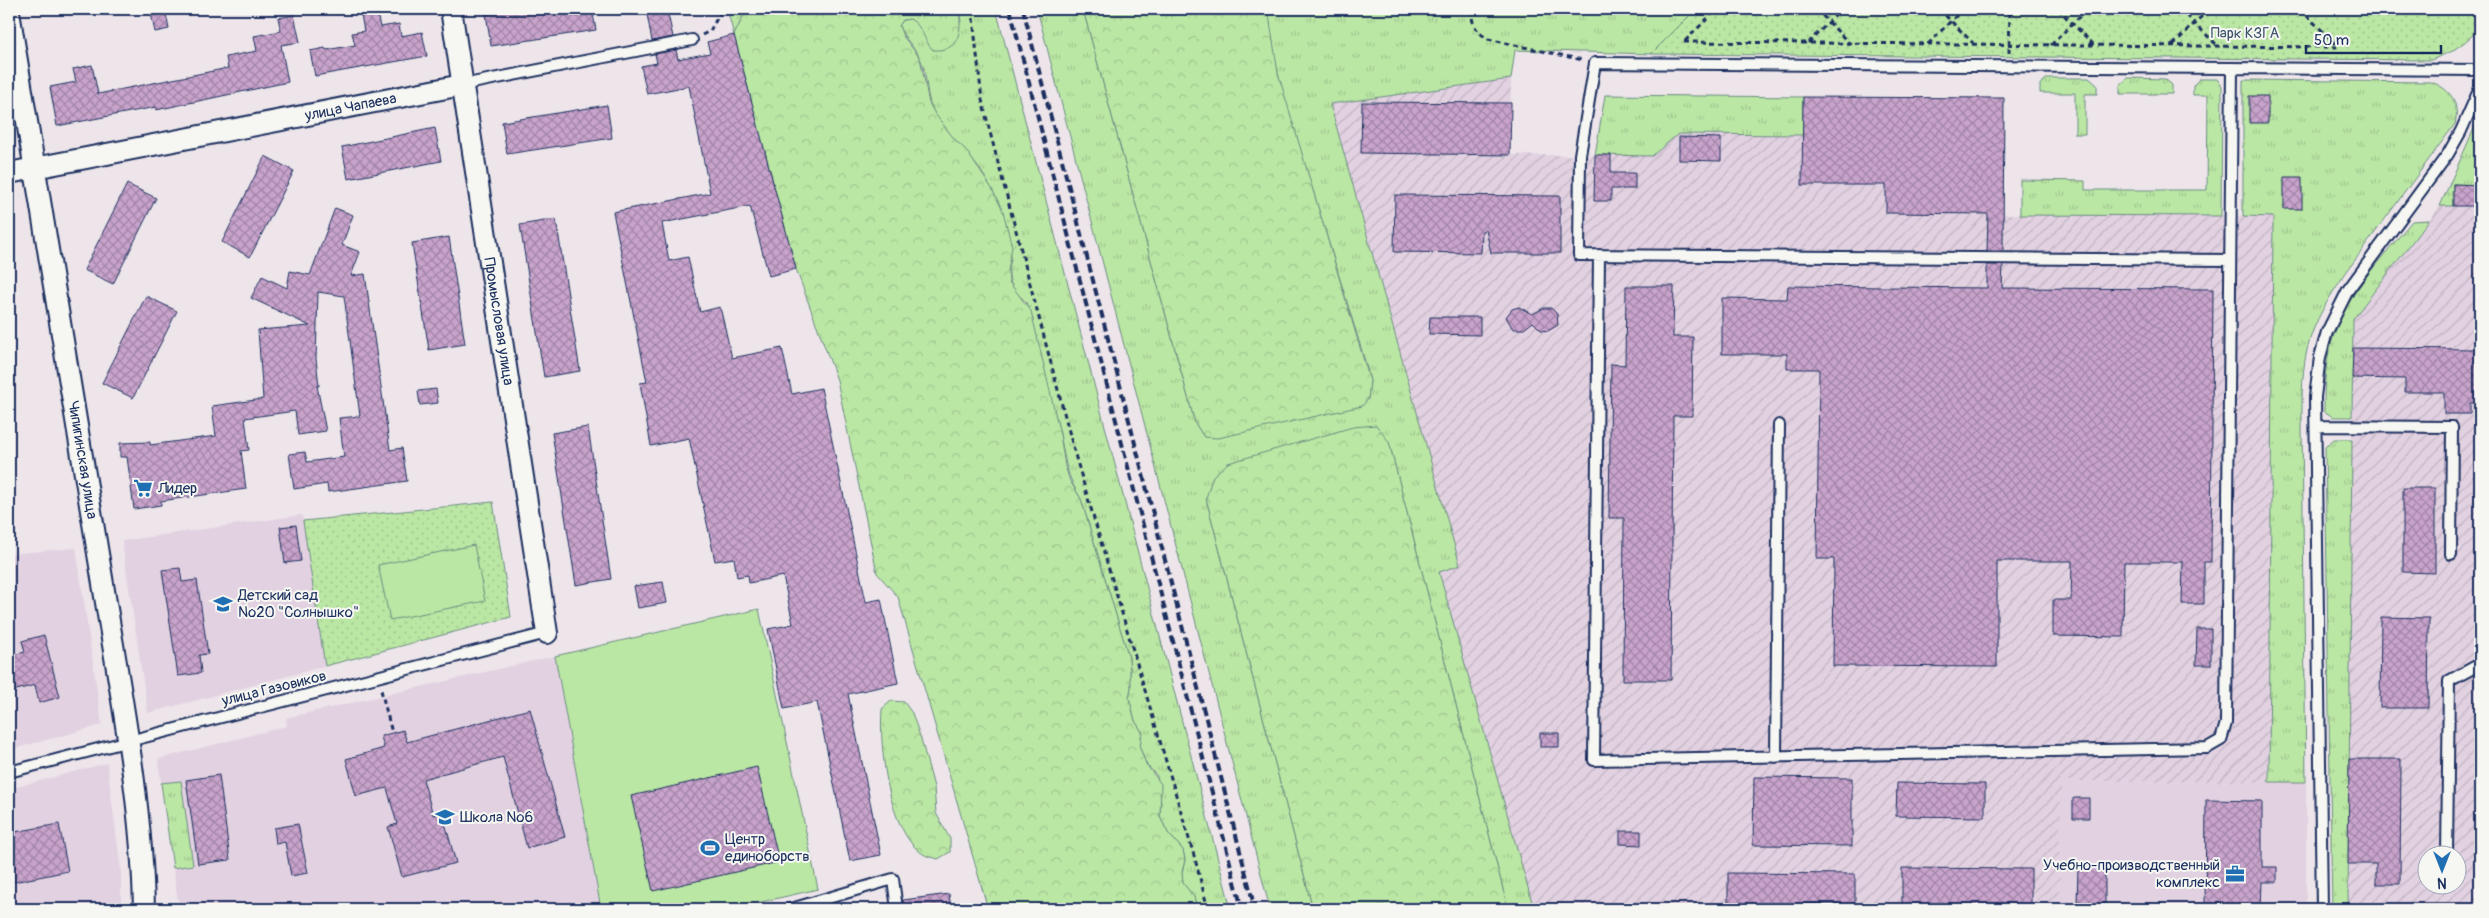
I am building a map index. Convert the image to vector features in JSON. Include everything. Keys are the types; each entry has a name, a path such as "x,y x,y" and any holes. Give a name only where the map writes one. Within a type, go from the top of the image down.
{"street":[{"name":"Промысловая улица","path":"451,9 547,633"},
{"name":"Чипигинская улица","path":"9,12 67,355 128,741 143,877 144,909"},
{"name":"улица Чапаева","path":"9,172 462,85"}],"lane":[{"name":"улица Чапаева","path":"462,85 692,40"},
{"path":"2230,260 1579,255 1580,155 1596,63 2480,70"},
{"path":"1599,255 1594,760 2207,748 2221,740 2226,723 2232,68"},
{"path":"2322,909 2315,397 2320,358 2327,332 2337,310 2359,273 2448,154 2461,132 2480,88"},
{"path":"1776,757 1778,425"},
{"path":"2316,426 2452,427 2450,554"},
{"name":"улица Газовиков","path":"9,772 547,633"},
{"path":"2447,846 2449,681 2480,664"},
{"path":"791,909 893,880 897,909"}],"path":[{"path":"692,40 710,31 722,9"},
{"path":"972,9 982,100 991,136 1076,458 1195,859 1208,909"},
{"path":"1471,9 1473,24 1477,32 1488,39 1596,63"},
{"path":"1717,9 1684,42 2338,47 2300,9"},
{"path":"1816,9 1850,43"},
{"path":"1808,43 1842,9"},
{"path":"1939,9 1974,44"},
{"path":"1928,44 1963,9"},
{"path":"2009,66 2010,9"},
{"path":"2058,9 2094,45"},
{"path":"2051,44 2087,9"},
{"path":"2180,9 2217,46"},
{"path":"2173,45 2210,9"},
{"path":"377,677 392,733"}],"shaded area":[{"path":"1511,79 1510,155 1652,156 1678,134 1802,135 1803,97 2004,98 2003,214 2273,216 2269,782 2061,781 2059,909 1534,909 1439,572 1460,565 1330,104"},
{"path":"2453,184 2480,185 2480,909 2348,909 2353,319 2440,206 2453,206"},
{"name":"Детский сад №20 \"Солнышко\"","path":"302,515 325,666 148,713 122,541"},
{"path":"76,548 102,725 9,750 9,554"},
{"name":"Школа №6","path":"555,656 601,909 179,909 158,759 287,726 286,718"},
{"path":"107,763 121,871 121,909 9,909 9,789"},
{"path":"2060,781 2306,782 2306,909 2059,909"}],"green space":[{"path":"727,9 754,9 745,13 734,35"},
{"path":"754,9 767,9 788,15 805,14 828,9 959,9 960,25 957,38 949,47 942,50 933,50 918,25 910,19 903,20 899,26 903,36 920,58 929,103 935,114 956,141 965,149 991,187 1003,211 1012,247 1008,271 1009,282 1031,311 1060,434 1065,466 1070,481 1081,499 1129,658 1131,687 1129,698 1135,721 1142,732 1140,748 1146,764 1161,784 1160,817 1168,833 1183,850 1185,860 1182,872 1183,883 1194,897 1197,909 988,909 898,597 877,573 837,380 796,269 734,35 745,13"},
{"path":"761,9 828,9 805,14 788,15"},
{"path":"959,9 996,9 1231,909 1197,909 1194,897 1183,883 1182,872 1185,860 1183,850 1168,833 1160,817 1161,803 1157,776 1146,764 1140,748 1142,732 1135,721 1129,698 1131,687 1129,658 1081,499 1068,471 1026,302 1017,293 1009,278 1011,260 996,202 990,186 978,167 932,109 923,65 899,26 903,20 910,19 918,23 922,32 961,22"},
{"path":"1037,9 1083,9 1195,423 1204,437 1368,399 1370,381 1365,361 1277,73 1268,9 1696,9 1651,54 1515,50 1511,79 1330,104 1460,565 1439,572 1534,909 1508,909 1389,442 1206,498 1313,909 1270,909"},
{"path":"1083,9 1268,9 1278,73 1370,381 1368,399 1362,406 1218,438 1204,437 1195,423"},
{"name":"Парк КЗГА","path":"1696,9 2480,9 2480,29 2455,50 2431,60 1651,54"},
{"path":"2048,78 2089,78 2097,85 2097,94 2085,94 2085,134 2075,134 2075,93 2040,93 2040,84"},
{"path":"2128,78 2165,79 2172,85 2172,94 2120,94 2120,85"},
{"path":"2199,79 2217,79 2222,86 2221,216 2020,215 2020,180 2085,181 2085,190 2207,190 2208,95 2193,95 2193,86"},
{"path":"2243,80 2431,82 2449,93 2455,103 2456,110 2455,124 2337,286 2315,325 2307,350 2302,404 2306,782 2269,782 2273,217 2243,216"},
{"path":"1605,95 1803,97 1803,135 1678,134 1652,156 1595,155"},
{"path":"2480,115 2480,185 2453,184 2453,206 2440,206"},
{"path":"2429,220 2353,319 2352,417 2333,417 2324,411 2325,382 2329,354 2340,319 2357,289 2412,221"},
{"path":"1376,425 1389,442 1508,909 1313,909 1206,498 1213,476 1228,463 1353,427"},
{"path":"2334,439 2352,439 2348,909 2332,909 2325,447"},
{"path":"493,502 511,617 325,666 303,521"},
{"path":"474,545 485,601 390,620 378,565"},
{"path":"759,609 818,889 731,909 601,909 555,656"},
{"path":"891,701 904,702 912,713 921,739 934,787 936,813 950,839 950,852 938,859 925,855 911,843 901,827 894,808 884,765 881,725 882,709"},
{"path":"181,781 193,865 173,868 161,783"}],"building":[{"path":"150,9 165,9 169,29 155,32"},
{"path":"360,9 376,9 380,27 399,24 401,36 422,32 427,56 315,76 310,51 355,45 352,33 364,31"},
{"path":"519,9 592,9 596,30 491,46 486,14"},
{"path":"646,9 667,9 673,37 652,41"},
{"path":"294,15 300,42 281,45 288,82 156,110 156,107 57,126 50,87 76,82 73,69 92,65 98,94 228,68 226,57 257,51 254,36 281,31 278,18"},
{"path":"734,35 796,269 769,276 750,206 662,223 669,261 688,257 700,312 720,307 732,358 782,348 792,394 821,388 866,602 881,599 898,683 848,694 881,855 850,861 817,702 784,709 768,629 793,624 783,576 749,583 748,575 737,577 734,558 715,561 689,438 651,446 640,383 647,382 613,212 710,193 689,86 647,94 641,66 657,63 655,54 676,50 678,59 710,53 707,42"},
{"path":"2249,96 2268,96 2268,123 2249,123"},
{"path":"1803,97 2004,98 2003,251 1987,251 1988,214 1886,213 1886,185 1802,185"},
{"path":"1362,102 1511,103 1510,155 1361,153"},
{"path":"607,105 612,138 507,154 502,122"},
{"path":"435,128 441,161 348,179 342,147"},
{"path":"1679,137 1721,138 1721,161 1679,160"},
{"path":"1595,155 1611,155 1611,173 1635,173 1635,189 1611,189 1611,201 1594,201"},
{"path":"265,156 294,171 250,257 222,242"},
{"path":"2284,177 2302,177 2302,209 2284,209"},
{"path":"127,184 156,198 113,284 84,270"},
{"path":"2453,184 2480,185 2480,206 2453,206"},
{"path":"1395,195 1560,196 1560,253 1491,253 1486,230 1482,231 1481,253 1394,252"},
{"path":"335,208 353,215 342,245 360,252 351,276 365,274 390,450 402,448 407,481 328,492 327,484 294,489 289,454 305,452 307,462 344,457 339,418 360,416 344,296 318,292 316,359 319,386 317,386 326,431 298,435 295,411 245,418 249,450 241,451 246,489 161,501 161,505 134,509 127,457 120,457 120,443 150,442 150,445 216,436 212,406 263,399 258,330 310,326 251,298 262,276 287,288 290,271 310,275"},
{"path":"556,219 580,371 544,377 520,225"},
{"path":"449,237 465,344 429,350 412,243"},
{"path":"1987,265 2003,265 2002,288 2213,289 2211,562 2204,562 2204,604 2182,604 2183,562 2124,562 2123,637 2053,636 2053,600 2071,600 2072,561 1997,561 1997,667 1833,666 1834,559 1817,559 1819,369 1787,369 1787,354 1722,354 1722,298 1787,299 1788,286 1987,288"},
{"path":"1626,286 1674,286 1673,337 1693,337 1692,416 1673,416 1671,680 1623,680 1624,518 1609,518 1611,364 1625,365"},
{"path":"146,296 177,311 133,398 102,383"},
{"path":"1519,307 1532,314 1544,308 1551,308 1557,314 1558,325 1548,331 1541,330 1533,322 1524,329 1513,329 1506,317 1512,309"},
{"path":"1430,317 1480,317 1480,335 1429,334"},
{"path":"2353,348 2480,349 2480,403 2470,403 2470,414 2444,414 2444,392 2405,392 2405,379 2352,378"},
{"path":"436,389 438,403 420,405 418,391"},
{"path":"588,427 611,579 576,585 552,433"},
{"path":"2403,488 2435,488 2435,573 2403,572"},
{"path":"296,525 301,561 285,563 280,527"},
{"path":"180,568 182,582 197,580 208,654 199,655 201,673 178,676 162,570"},
{"path":"663,582 667,603 638,608 634,586"},
{"path":"2381,617 2429,618 2428,708 2380,708"},
{"path":"2197,629 2211,629 2211,665 2196,665"},
{"path":"44,635 60,697 39,703 35,685 9,692 9,656 25,652 22,641"},
{"path":"530,709 565,837 527,848 503,757 423,779 433,815 442,812 456,863 402,877 388,827 397,824 387,788 356,796 346,759 384,748 381,736 403,730 407,742"},
{"path":"1540,733 1559,733 1559,747 1540,747"},
{"path":"2349,759 2401,759 2400,884 2376,884 2376,864 2348,864"},
{"name":"Центр единоборств","path":"757,767 779,862 653,891 631,796"},
{"path":"219,775 230,860 198,864 186,780"},
{"path":"1754,777 1852,778 1852,846 1753,845"},
{"path":"1897,783 1985,784 1985,817 1896,816"},
{"path":"2073,798 2089,798 2089,818 2073,818"},
{"path":"2206,800 2262,801 2262,867 2277,867 2277,882 2262,882 2261,909 2205,909"},
{"path":"59,824 68,871 9,883 9,833"},
{"path":"298,824 308,873 291,876 285,842 276,844 274,828"},
{"path":"1620,831 1641,831 1641,845 1620,844"},
{"path":"2078,867 2105,867 2105,904 2077,904"},
{"path":"1902,868 2031,869 2031,909 1902,909"},
{"path":"1728,873 1855,874 1855,904 1851,904 1851,909 1837,909 1837,904 1791,904 1791,909 1762,909 1762,904 1728,903"},
{"path":"949,894 951,909 904,909 903,900"}],"railway":[{"path":"1010,9 1242,909"},
{"path":"1023,9 1255,909"}],"place":[{"name":"Лидер","path":"143,488"},
{"name":"Детский сад №20 \"Солнышко\"","path":"223,604"},
{"name":"Школа №6","path":"445,817"},
{"name":"Центр единоборств","path":"710,848"},
{"name":"Учебно-производственный комплекс","path":"2235,874"}]}
